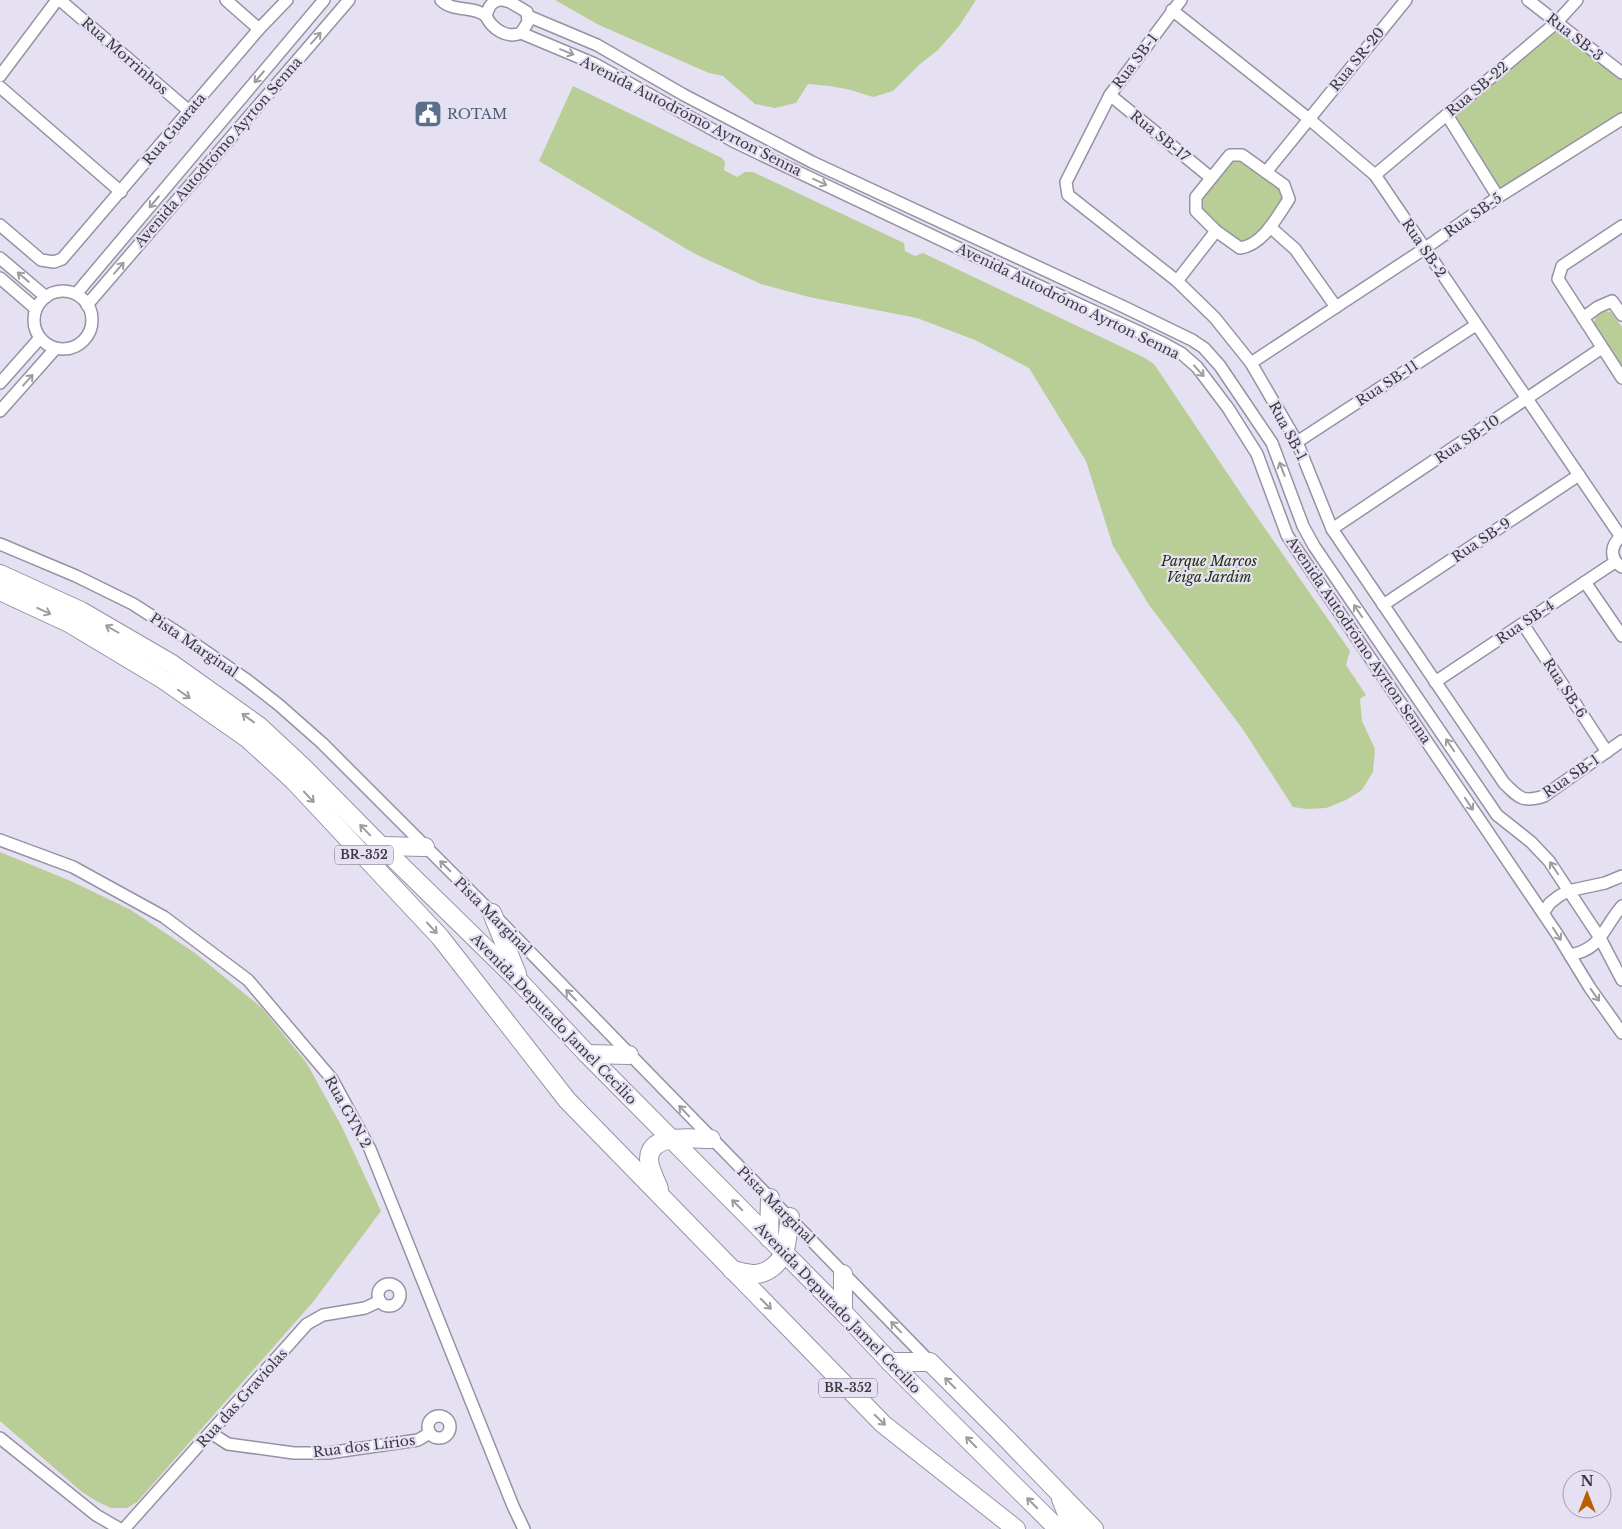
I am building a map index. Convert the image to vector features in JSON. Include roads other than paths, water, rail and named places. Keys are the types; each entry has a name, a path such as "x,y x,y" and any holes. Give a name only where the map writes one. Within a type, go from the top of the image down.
{"highway":[{"name":"Avenida Deputado Jamel Cecilio","path":"0,574 81,610 172,664 259,726 302,766 520,982 587,1054 784,1252 890,1362 1058,1529"},
{"name":"Avenida Deputado Jamel Cecilio","path":"0,591 69,622 164,680 247,738 293,780 440,937 567,1100 732,1270"},
{"path":"381,846 425,847"},
{"path":"492,913 520,982"},
{"path":"587,1054 629,1055"},
{"path":"662,1197 651,1168 650,1159 651,1152 657,1144 671,1138 711,1139"},
{"path":"769,1238 770,1198"},
{"path":"732,1270 754,1274 769,1270 784,1252 790,1217"},
{"name":"BR-352","path":"732,1270 883,1424 1016,1529"},
{"path":"843,1274 843,1312"},
{"path":"890,1362 930,1362 1094,1529"},
{"path":"1058,1492 1073,1529"}],"street":[{"path":"0,76 58,0"},
{"name":"Rua Morrinhos","path":"58,0 189,111"},
{"path":"226,0 259,29"},
{"name":"Rua Guarata","path":"0,225 41,260 54,262 62,260 259,29 287,0"},
{"name":"Avenida Autodrómo Ayrton Senna","path":"76,294 324,0"},
{"name":"Avenida Autodrómo Ayrton Senna","path":"87,304 349,0"},
{"name":"Avenida Autodrómo Ayrton Senna","path":"440,0 453,8 480,11 486,16 490,25 500,31 511,35 522,33 595,64 733,141 1181,353 1202,374 1228,408 1257,454 1287,535 1622,1033"},
{"name":"Avenida Autodrómo Ayrton Senna","path":"486,16 489,7 496,0 517,6 527,12 528,16 596,45 684,95 812,162 1192,340 1204,348 1220,366 1272,443 1303,526 1314,546 1497,815 1531,842 1549,861 1600,938 1622,980"},
{"name":"Rua SB-1","path":"1181,0 1110,95 1066,182 1068,195 1177,281 1215,318 1251,363 1297,442 1332,529 1504,783 1517,796 1531,801 1544,796 1622,741"},
{"name":"Rua SR-20","path":"1266,172 1406,0"},
{"name":"Rua SB-3","path":"1528,0 1622,74"},
{"name":"Rua SB-22","path":"1375,175 1556,22 1576,0"},
{"name":"Rua SB-2","path":"1172,10 1309,119 1375,175 1622,537"},
{"path":"522,33 528,22 528,16"},
{"path":"0,87 121,192"},
{"name":"Rua SB-17","path":"1110,95 1210,177"},
{"path":"1447,115 1498,197"},
{"name":"Rua SB-5","path":"1251,363 1498,197 1622,120"},
{"path":"1230,155 1242,155 1266,172 1284,185 1289,199 1270,227 1250,247 1240,248 1216,230 1196,211 1196,197 1210,177 1230,155"},
{"path":"1622,226 1562,266 1558,279 1622,378"},
{"path":"1270,227 1295,249 1336,307"},
{"path":"1177,281 1216,230"},
{"path":"0,258 46,297"},
{"path":"1011,273 1020,259"},
{"path":"0,278 36,309"},
{"path":"61,292 76,294 87,304 91,314 92,324 89,333 75,347 65,349 47,345 40,338 34,324 36,309 46,297 61,292"},
{"path":"1583,318 1598,307 1612,301 1622,315"},
{"name":"Rua SB-11","path":"1297,442 1476,325"},
{"path":"0,383 40,338"},
{"path":"0,411 56,348"},
{"name":"Rua SB-10","path":"1332,529 1602,348"},
{"name":"Rua SB-9","path":"1383,605 1580,475"},
{"path":"1619,564 1612,551 1617,540 1622,537"},
{"name":"Pista Marginal","path":"0,544 76,576 133,604 247,680 279,705 322,744 492,913 930,1362"},
{"name":"Rua SB-4","path":"1436,682 1586,582 1619,564"},
{"path":"1586,582 1622,636"},
{"name":"Rua SB-6","path":"1523,624 1606,752"},
{"name":"Rua GYN 2","path":"0,840 73,867 164,916 248,980 332,1079 370,1149 513,1506 524,1529"},
{"path":"1543,913 1550,903 1559,896 1622,876"},
{"path":"1570,955 1596,945 1612,918 1622,906"},
{"name":"Rua das Graviolas","path":"124,1529 307,1324 323,1315 365,1308 380,1302"},
{"name":"Rua dos Lírios","path":"211,1433 228,1444 294,1453 328,1453 418,1440 430,1433"},
{"path":"0,1438 96,1516 120,1529"}],"place":[{"name":"ROTAM","path":"428,114"}],"park label":[{"name":"Parque Marcos Veiga Jardim","path":"1209,570"}]}
